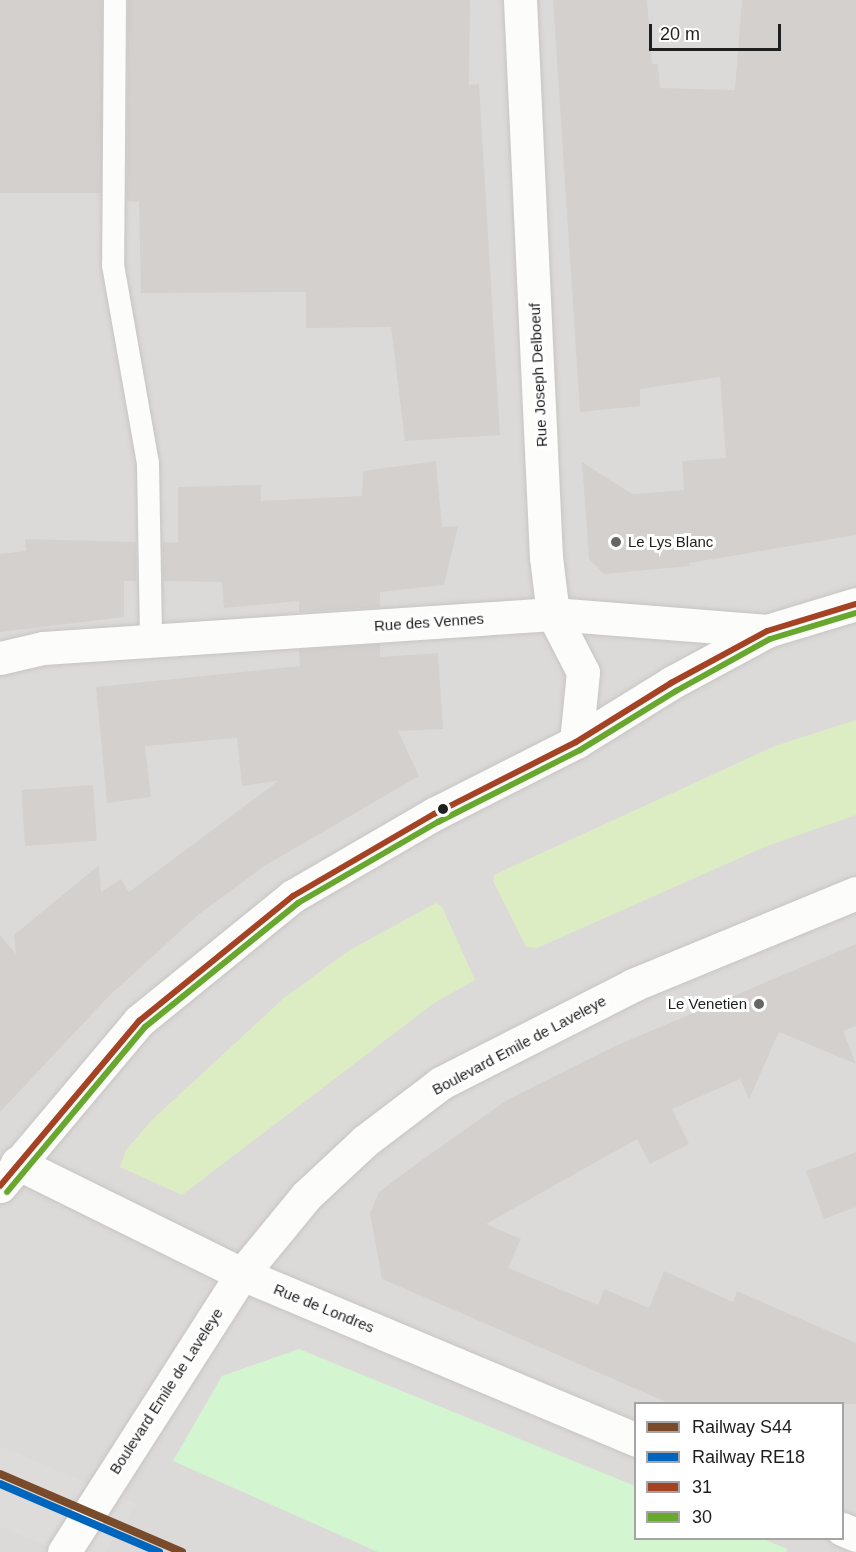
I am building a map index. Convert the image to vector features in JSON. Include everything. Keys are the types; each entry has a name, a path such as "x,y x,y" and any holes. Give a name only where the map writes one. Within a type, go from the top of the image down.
{"street":[{"name":"Rue Joseph Delboeuf","path":"519,0 546,557 553,614 583,672 576,742"},
{"name":"Rue des Vennes","path":"0,658 43,648 553,614 768,631 856,604"},
{"path":"9,1175 139,1021 293,896 434,814 576,742 671,683 768,631"},
{"name":"Boulevard Emile de Laveleye","path":"64,1552 242,1274 306,1196 366,1141 441,1083 633,985 856,892"},
{"name":"Rue de Londres","path":"9,1175 634,1439"}],"lane":[{"path":"115,0 113,265 148,464 151,641"}],"shaded area":[{"path":"0,0 856,0 856,1552 0,1552"},
{"path":"39,1226 152,1301 0,1544 0,1271 12,1251"}],"green space":[{"path":"856,720 856,815 767,846 537,948 526,947 493,881 494,875 775,746"},
{"path":"436,903 442,907 475,980 434,1003 182,1195 120,1167 126,1150 152,1120 284,998 350,950"},
{"path":"299,1349 634,1486 634,1540 765,1540 787,1549 786,1552 378,1552 173,1461 222,1376"}],"pier":[{"path":"0,1446 136,1504 105,1552 61,1552 0,1526"}],"building":[{"path":"0,0 102,0 102,193 0,193"},
{"path":"128,0 470,0 469,85 479,84 500,435 405,441 391,327 306,328 306,292 141,293 139,202 127,201"},
{"path":"553,0 647,0 652,64 658,64 660,88 735,90 742,0 856,0 856,535 689,563 690,566 604,574 589,559 582,462 632,494 684,490 682,461 726,458 720,377 640,389 640,406 580,412"},
{"path":"436,461 442,527 458,526 444,585 380,592 380,607 299,612 299,601 224,608 222,582 163,581 163,542 178,543 178,487 261,485 261,501 362,496 363,471"},
{"path":"25,539 136,542 136,581 124,581 124,617 0,632 0,554 26,551"},
{"path":"380,644 380,657 438,653 443,729 398,731 419,776 266,865 198,915 109,996 0,1112 0,935 16,954 14,935 99,865 101,892 121,879 129,892 278,781 242,786 237,738 145,746 151,797 107,803 96,687 300,666 299,650"},
{"path":"93,785 97,841 25,846 21,790"},
{"path":"856,944 856,1026 843,1031 856,1064 779,1032 749,1099 740,1079 672,1109 689,1144 650,1164 637,1139 486,1224 521,1239 508,1268 598,1305 604,1289 649,1308 664,1271 733,1302 737,1291 856,1343 856,1404 844,1404 844,1402 666,1402 382,1279 370,1213 379,1192 507,1100 613,1047"},
{"path":"856,1152 856,1207 824,1219 806,1171"}],"rail line":[{"name":"S44","path":"0,1474 182,1552"},
{"name":"RE18","path":"0,1484 159,1552"}],"transit line":[{"name":"31","path":"0,1186 139,1021 293,896 434,814 576,742 671,683 767,631 856,604"},
{"name":"30","path":"7,1192 145,1027 298,903 438,822 580,750 676,691 770,639 856,613"}],"place":[{"name":"Le Lys Blanc","path":"616,542"},
{"name":"Le Venetien","path":"759,1004"}]}
